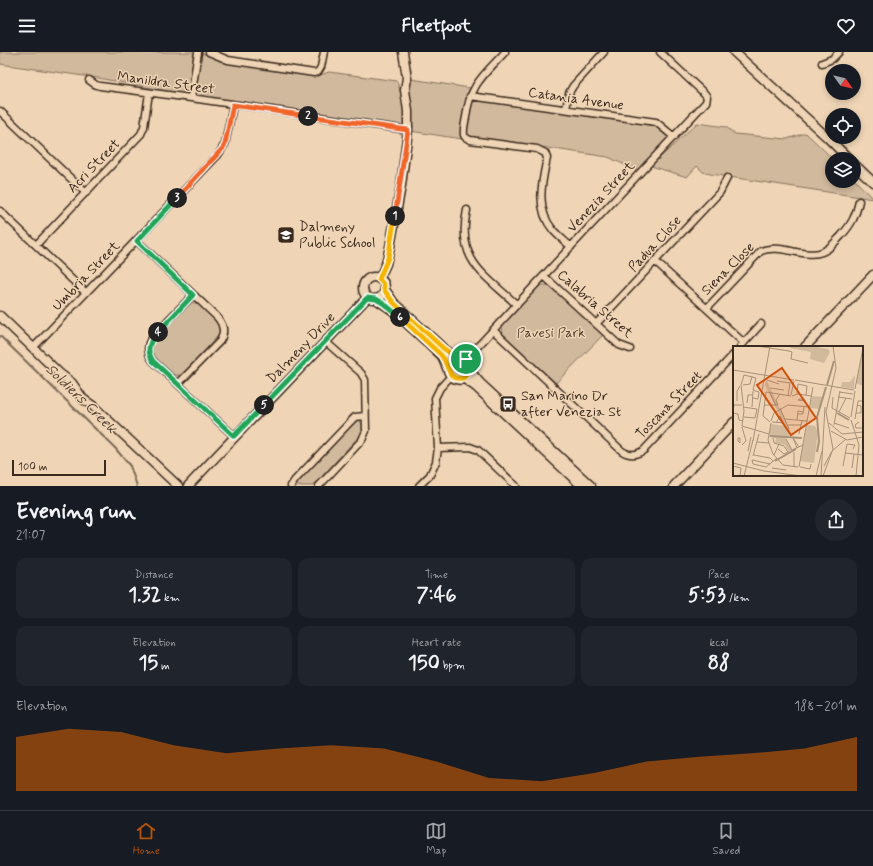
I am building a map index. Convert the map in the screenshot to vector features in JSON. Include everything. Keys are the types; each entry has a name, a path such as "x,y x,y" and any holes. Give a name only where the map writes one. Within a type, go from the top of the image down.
{"street":[{"path":"191,98 198,52"},
{"path":"209,52 225,59 314,73 318,72 321,67 324,52"},
{"path":"379,279 386,264 391,242 408,130 408,111 405,90 407,78 403,52"},
{"path":"505,52 477,82 470,96 467,104 464,129 465,137 470,140 536,149 543,151 546,154 547,158 541,195 543,210 546,220 552,229 571,247"},
{"path":"566,109 569,93 573,86 604,52"},
{"name":"Venezia Street","path":"466,359 494,331 706,102 707,97 705,94 660,52"},
{"path":"734,52 842,152"},
{"path":"822,63 832,59 839,52"},
{"name":"Manildra Street","path":"89,80 100,86 408,130"},
{"name":"Acri Street","path":"36,245 141,134 144,127 149,93"},
{"name":"Catania Avenue","path":"470,96 656,122 674,137"},
{"name":"Umbria Street","path":"33,348 137,241 223,148 233,105"},
{"path":"0,111 86,193"},
{"path":"861,171 873,182"},
{"name":"Padua Close","path":"596,324 656,262 720,192 727,178"},
{"name":"Siena Close","path":"707,308 760,251 773,248 816,253 827,249 851,224 857,212 859,201"},
{"path":"467,210 463,228 466,249 479,270 517,305"},
{"path":"0,211 86,293"},
{"path":"137,241 220,320 223,327 223,334 220,341 178,384"},
{"path":"656,262 707,308 742,345 761,324"},
{"path":"806,346 873,275"},
{"name":"Calabria Street","path":"544,276 619,345 630,349"},
{"path":"376,299 382,296 384,285 379,279 373,277 364,282 363,292 367,298 376,299 392,310 438,352 444,358 451,376 457,379 463,378 467,376 470,371"},
{"path":"384,290 394,303 443,348 455,357"},
{"path":"193,295 152,338 148,348 149,355 153,361 234,436"},
{"name":"Dalmeny Drive","path":"188,486 367,298"},
{"path":"0,316 59,373 72,383 83,399 94,406 178,486"},
{"name":"Toscana Street","path":"494,331 622,451 630,454 636,454 644,450 733,355"},
{"path":"319,486 365,436 366,431 365,380 361,374 326,342"},
{"path":"447,367 450,361 455,357 461,356 466,359 470,366 470,371 480,383 591,486"},
{"path":"419,486 433,470 436,462 438,448 435,398 440,388 451,376"},
{"path":"463,378 476,387 582,486"},
{"path":"291,486 355,417 365,416"},
{"path":"674,486 733,423"},
{"path":"438,448 470,447 478,450 516,486"}],"green space":[{"path":"0,52 194,52 188,91 183,94 98,78 0,64"},
{"path":"202,53 225,62 320,75 329,72 397,81 403,104 404,127 194,95"},
{"path":"411,79 470,88 467,95 461,133 462,139 410,131 409,93"},
{"path":"472,98 655,126 669,138 638,171 608,157 468,136 466,130"},
{"path":"697,123 726,127 735,134 787,139 806,133 826,152 825,188 861,188 861,186 873,199 710,174 703,172 697,166 687,177 651,166"},
{"name":"Pavesi Park","path":"540,285 549,285 603,335 556,383 503,334 502,326"},
{"path":"191,302 203,307 215,318 218,322 219,332 216,338 185,373 176,375 160,363 152,350 152,346 158,336 175,316"},
{"path":"359,420 362,427 361,434 313,486 296,486 297,483 356,421"}],"waterway":[{"name":"Soldiers Creek","path":"0,336 115,448 130,466 137,486"}],"place":[{"name":"Dalmeny Public School","path":"286,235"},
{"name":"San Marino Dr after Venezia St","path":"508,404"}],"route":[{"path":"233,105 408,130 388,258 379,279 383,282 385,287 384,290 394,303 443,348 455,357 461,356 466,359 470,366 469,373 460,379 454,378 449,374 444,358 410,326 383,303 376,299 367,298 234,436 153,361 149,355 148,348 152,338 193,295 137,241 218,156 225,144 233,105"}]}
